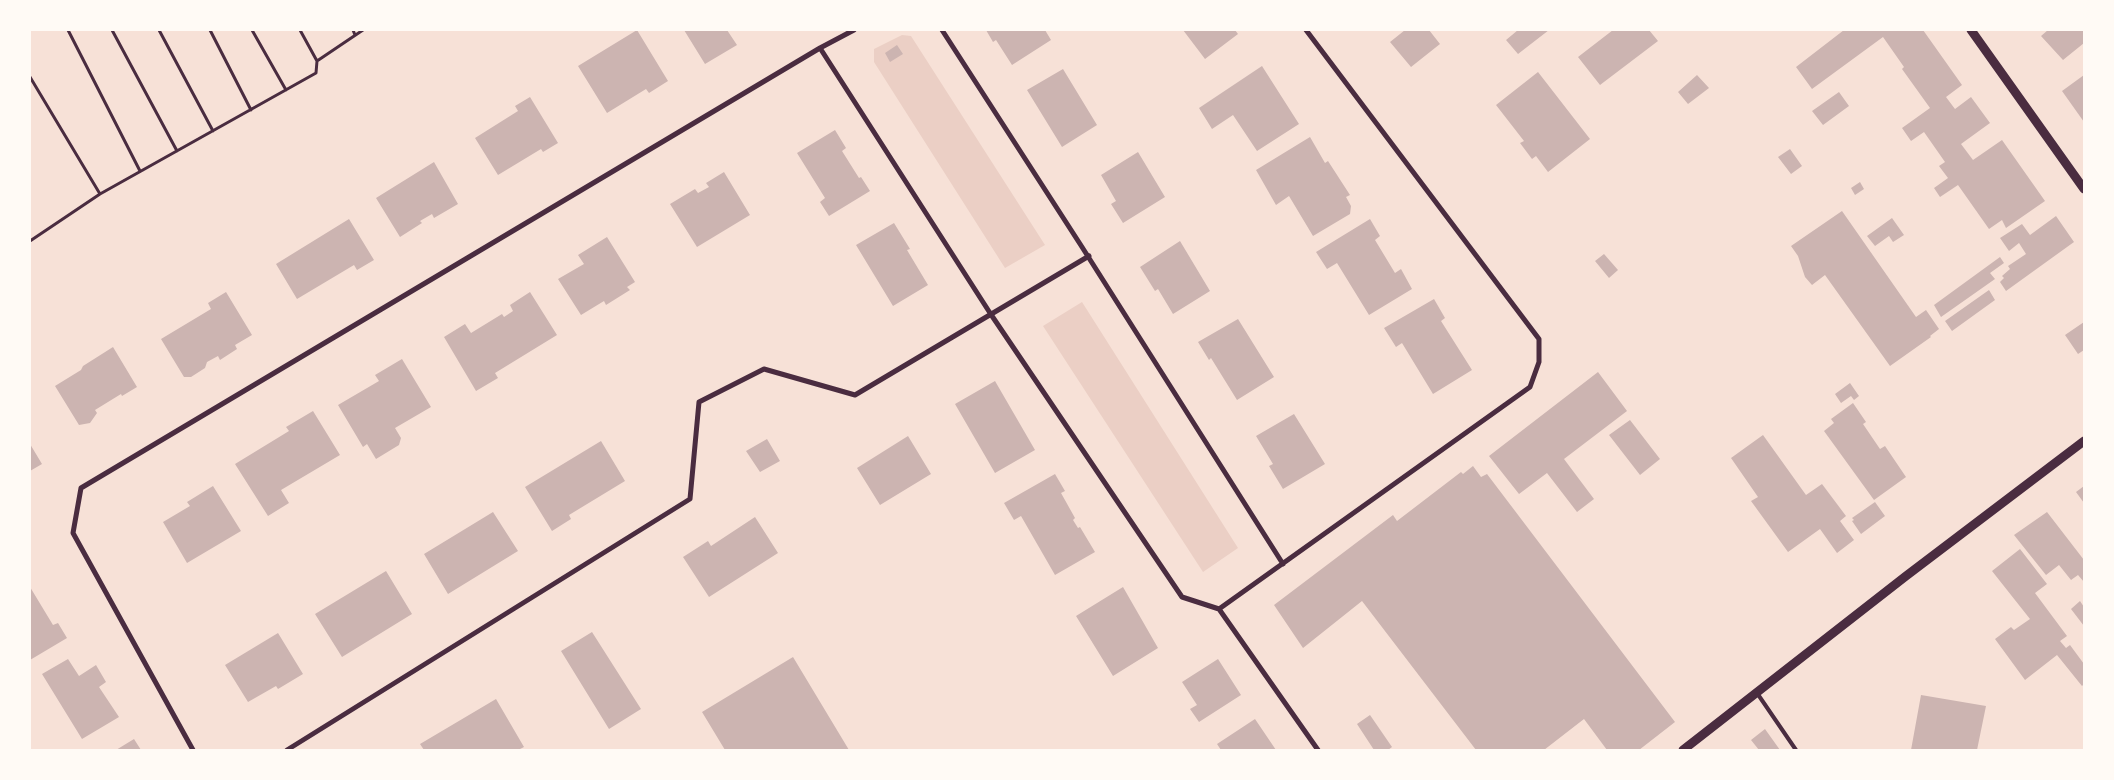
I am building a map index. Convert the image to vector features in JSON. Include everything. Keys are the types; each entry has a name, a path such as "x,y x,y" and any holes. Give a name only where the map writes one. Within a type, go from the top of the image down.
{"street":[{"path":"193,750 73,533 81,488 820,48 854,30"},
{"path":"942,30 1089,256 1283,564"},
{"path":"1219,609 1530,387 1539,362 1539,339 1306,30"},
{"path":"1971,30 2084,189"},
{"path":"820,48 990,313 1182,597 1219,609 1318,750"},
{"path":"287,750 690,499 699,402 764,370 855,395 990,313 1089,256"},
{"path":"1683,750 1906,576 2084,442"}],"lane":[{"path":"1757,693 1796,750"}],"path":[{"path":"68,30 140,171"},
{"path":"112,30 177,151"},
{"path":"159,30 213,131"},
{"path":"210,30 251,110"},
{"path":"252,30 286,90"},
{"path":"30,241 100,194 316,73 316,61 300,30"},
{"path":"353,30 355,35"},
{"path":"316,61 362,30"},
{"path":"30,77 100,194"}],"shaded area":[{"path":"902,35 911,36 1045,245 1005,268 874,62 874,49"},
{"path":"1082,302 1238,548 1203,572 1043,326"}],"building":[{"path":"637,30 668,81 649,93 646,89 607,113 578,66"},
{"path":"684,30 727,30 737,45 705,64"},
{"path":"986,30 1045,30 1051,40 1012,65 996,40 993,42"},
{"path":"1183,30 1235,30 1238,34 1205,59"},
{"path":"1405,30 1429,30 1440,44 1411,67 1390,42"},
{"path":"1518,30 1549,30 1518,54 1506,40"},
{"path":"1613,30 1649,30 1658,41 1600,85 1578,57"},
{"path":"1844,30 1923,30 1962,85 1946,97 1955,109 1971,97 1990,123 1961,144 1973,160 2002,140 2045,201 2006,228 2002,220 1989,229 1958,185 1940,197 1934,188 1948,178 1939,166 1945,162 1924,132 1911,141 1902,128 1930,108 1902,69 1904,67 1883,37 1812,89 1796,67"},
{"path":"2048,30 2084,30 2084,43 2063,60 2041,36"},
{"path":"897,45 903,54 890,62 885,53"},
{"path":"1262,66 1299,124 1257,151 1233,115 1212,129 1199,108"},
{"path":"1063,69 1097,125 1062,147 1027,90"},
{"path":"1538,72 1590,139 1548,172 1536,156 1532,159 1520,143 1524,141 1496,105"},
{"path":"1697,75 1709,88 1688,104 1678,92"},
{"path":"2084,75 2084,122 2062,91"},
{"path":"1839,92 1849,106 1823,125 1812,111"},
{"path":"530,97 558,143 543,152 541,149 498,175 475,138 518,111 515,106"},
{"path":"835,130 846,148 842,151 859,178 861,177 870,191 829,216 820,202 825,198 797,153"},
{"path":"1310,137 1325,163 1328,161 1350,195 1346,197 1351,206 1350,214 1313,236 1289,196 1276,205 1256,170"},
{"path":"1790,149 1802,166 1791,174 1778,157"},
{"path":"1138,152 1165,197 1123,223 1111,204 1116,201 1101,175"},
{"path":"434,162 458,204 434,218 432,214 400,237 376,198"},
{"path":"724,172 750,215 697,247 670,204 695,189 698,193 709,187 706,183"},
{"path":"1860,182 1864,189 1855,195 1851,188"},
{"path":"1842,211 1916,317 1926,310 1939,329 1931,337 1890,366 1825,275 1812,285 1805,277 1798,256 1791,246"},
{"path":"2056,216 2074,242 2006,291 2000,282 2004,278 2002,276 2010,269 2008,266 2026,254 2019,243 2009,251 2000,238 2022,224 2030,235"},
{"path":"1892,218 1904,235 1893,242 1889,236 1875,246 1867,236"},
{"path":"349,219 374,260 357,270 354,265 297,299 276,264"},
{"path":"1370,219 1380,236 1375,240 1395,273 1401,269 1412,289 1369,315 1337,263 1327,269 1316,252"},
{"path":"894,223 910,249 907,250 928,285 893,306 856,245"},
{"path":"607,237 635,282 627,287 630,290 606,305 604,301 581,315 558,279 584,264 578,255"},
{"path":"1180,241 1210,291 1173,314 1158,289 1155,291 1140,267"},
{"path":"1604,254 1618,270 1609,278 1595,261"},
{"path":"2000,257 2004,263 1990,273 1995,279 1941,317 1934,305"},
{"path":"1989,290 1995,300 1952,331 1945,321"},
{"path":"226,292 252,335 235,345 237,349 220,360 218,356 207,362 205,368 191,377 184,377 161,339 211,309 208,303"},
{"path":"530,292 557,335 495,373 498,378 476,391 444,337 465,324 471,333 502,314 504,317 513,311 510,305"},
{"path":"1434,299 1445,318 1441,321 1472,370 1433,394 1402,343 1396,347 1384,328"},
{"path":"1238,319 1274,377 1237,400 1211,358 1209,360 1198,342"},
{"path":"2084,322 2084,350 2078,354 2065,335"},
{"path":"113,347 137,387 122,396 121,394 95,410 97,413 90,423 79,425 55,386"},
{"path":"402,359 431,407 395,428 401,438 399,445 376,459 367,444 363,447 338,405 379,381 375,375"},
{"path":"1598,372 1627,411 1564,459 1594,499 1577,512 1547,473 1519,494 1489,456"},
{"path":"995,381 1035,450 995,473 955,404"},
{"path":"1850,383 1859,396 1854,400 1851,396 1841,403 1835,394"},
{"path":"1853,403 1866,422 1863,424 1880,449 1885,446 1906,477 1874,500 1824,431 1834,423 1831,419"},
{"path":"313,411 340,455 281,490 289,503 268,516 235,464 289,431 286,427"},
{"path":"1294,414 1325,464 1283,489 1269,466 1273,464 1256,436"},
{"path":"1630,420 1660,459 1640,475 1609,435"},
{"path":"1763,435 1806,495 1822,484 1846,516 1840,521 1854,540 1837,553 1820,529 1788,552 1751,501 1758,497 1731,458"},
{"path":"908,436 931,474 880,505 857,468"},
{"path":"767,439 780,461 760,472 746,451"},
{"path":"601,441 625,481 569,515 571,519 552,531 525,487"},
{"path":"30,444 42,464 30,471"},
{"path":"1473,466 1481,477 1487,474 1675,722 1639,750 1607,750 1584,719 1544,750 1476,750 1362,601 1303,648 1274,605 1393,515 1397,521 1461,472 1463,474"},
{"path":"1055,474 1065,491 1061,493 1075,518 1073,520 1078,528 1080,527 1095,552 1055,575 1021,516 1014,520 1004,503"},
{"path":"213,486 241,531 187,563 163,522 190,506 187,502"},
{"path":"2084,486 2084,503 2076,492"},
{"path":"1875,502 1885,516 1861,534 1852,518"},
{"path":"493,512 518,551 448,594 424,554"},
{"path":"2047,512 2084,560 2084,582 2078,575 2071,580 2059,565 2046,575 2014,535"},
{"path":"755,517 778,553 709,597 683,557 708,541 711,546"},
{"path":"2020,549 2047,584 2035,593 2067,636 2060,641 2066,648 2070,645 2084,664 2084,684 2082,686 2057,655 2025,680 1995,639 2011,627 2014,630 2030,619 1992,571"},
{"path":"386,571 412,614 342,657 315,614"},
{"path":"30,587 53,625 58,623 67,638 30,660"},
{"path":"1123,587 1158,648 1113,676 1076,616"},
{"path":"2080,601 2084,607 2084,626 2071,609"},
{"path":"592,632 641,709 609,729 561,651"},
{"path":"278,633 303,674 278,689 276,686 248,702 225,665"},
{"path":"793,657 849,750 725,750 702,712"},
{"path":"68,659 79,676 96,665 106,682 99,687 119,717 82,739 42,674"},
{"path":"1218,659 1241,695 1199,722 1190,709 1197,705 1182,682"},
{"path":"1921,695 1986,706 1977,750 1911,750"},
{"path":"496,699 524,747 518,750 424,750 420,744"},
{"path":"1370,715 1392,747 1388,750 1374,750 1357,724"},
{"path":"1255,719 1276,750 1221,750 1217,744"},
{"path":"1765,729 1780,750 1759,750 1751,740"},
{"path":"134,739 141,750 116,750"}]}
